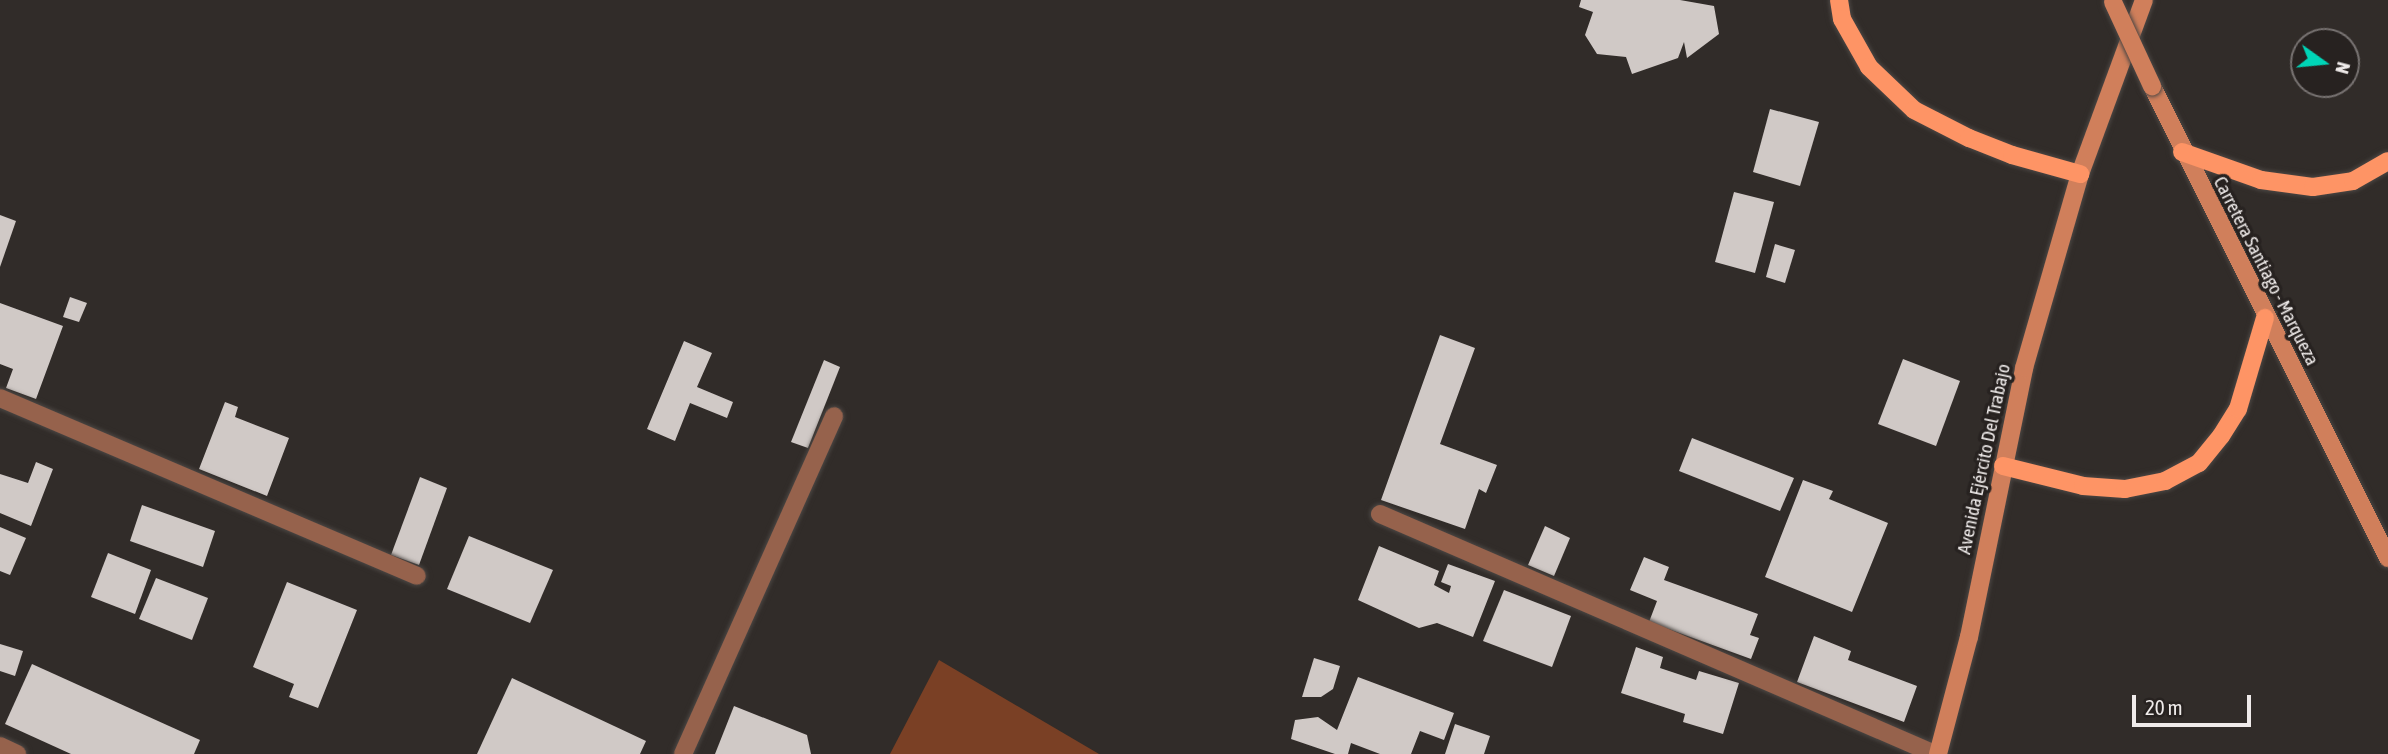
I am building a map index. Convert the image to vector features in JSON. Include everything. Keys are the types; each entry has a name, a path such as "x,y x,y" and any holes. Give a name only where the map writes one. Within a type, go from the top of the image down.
{"main road":[{"path":"1839,0 1842,19 1869,67 1914,110 2001,151 2080,174"},
{"name":"Avenida Ejército Del Trabajo","path":"1937,754 1969,637 2024,368 2080,174 2144,0"},
{"name":"Carretera Santiago - Marqueza","path":"2112,1 2182,152 2388,558"},
{"path":"2182,152 2261,180 2313,187 2354,181 2388,161"},
{"path":"2003,466 2083,486 2125,489 2165,481 2199,463 2238,409 2266,317"}],"street":[{"path":"0,398 418,576"},
{"path":"683,754 834,416"},
{"path":"1380,514 1937,754"},
{"path":"0,746 17,754"}],"shaded area":[{"path":"939,660 1099,754 890,754"}],"building":[{"path":"1581,0 1680,0 1714,6 1719,34 1687,58 1684,42 1678,58 1632,74 1626,57 1597,54 1585,35 1593,12 1579,7"},
{"path":"1770,109 1819,122 1800,186 1753,172"},
{"path":"1734,192 1774,202 1755,273 1715,262"},
{"path":"0,215 16,221 0,267"},
{"path":"1775,244 1795,250 1785,283 1766,277"},
{"path":"70,297 87,303 79,322 63,317"},
{"path":"0,303 63,326 36,399 6,388 13,369 0,364"},
{"path":"1440,335 1475,348 1440,444 1497,465 1486,493 1479,489 1465,529 1381,500"},
{"path":"684,341 712,353 697,387 733,402 727,418 690,403 675,441 647,429"},
{"path":"1903,359 1960,381 1936,446 1878,424"},
{"path":"824,360 840,367 808,448 791,442"},
{"path":"225,402 238,407 235,417 289,438 267,496 199,469"},
{"path":"1692,438 1794,478 1780,511 1679,471"},
{"path":"36,462 53,469 31,526 0,513 0,474 28,483"},
{"path":"420,477 447,488 419,565 391,555"},
{"path":"1803,480 1833,491 1829,499 1888,523 1852,612 1765,577"},
{"path":"142,505 215,531 203,567 130,541"},
{"path":"1545,526 1570,538 1554,576 1528,565"},
{"path":"0,527 26,538 10,575 0,571"},
{"path":"469,536 553,570 530,623 447,589"},
{"path":"1379,546 1439,571 1434,585 1449,593 1451,586 1441,582 1448,564 1495,581 1473,637 1437,623 1419,628 1358,600"},
{"path":"108,553 151,570 135,614 91,597"},
{"path":"1644,557 1669,567 1664,580 1758,614 1750,635 1759,638 1751,659 1649,622 1657,601 1630,590"},
{"path":"156,578 208,598 192,640 139,619"},
{"path":"287,582 357,610 318,708 289,697 294,684 253,667"},
{"path":"1504,590 1571,616 1552,667 1483,641"},
{"path":"1814,636 1851,651 1848,660 1917,686 1904,722 1797,682"},
{"path":"0,644 23,651 15,676 0,671"},
{"path":"1636,647 1663,657 1660,668 1696,680 1699,671 1739,683 1723,734 1683,722 1685,714 1621,693"},
{"path":"1314,658 1340,666 1333,689 1321,697 1302,697"},
{"path":"32,664 200,740 194,754 71,754 5,724"},
{"path":"1358,677 1454,713 1444,740 1420,731 1411,754 1380,754 1351,743 1348,754 1335,754 1291,739 1295,720 1318,717 1337,730"},
{"path":"512,678 646,741 640,754 477,754"},
{"path":"734,706 807,735 811,754 715,754"},
{"path":"1455,724 1490,736 1484,754 1445,754"}]}
